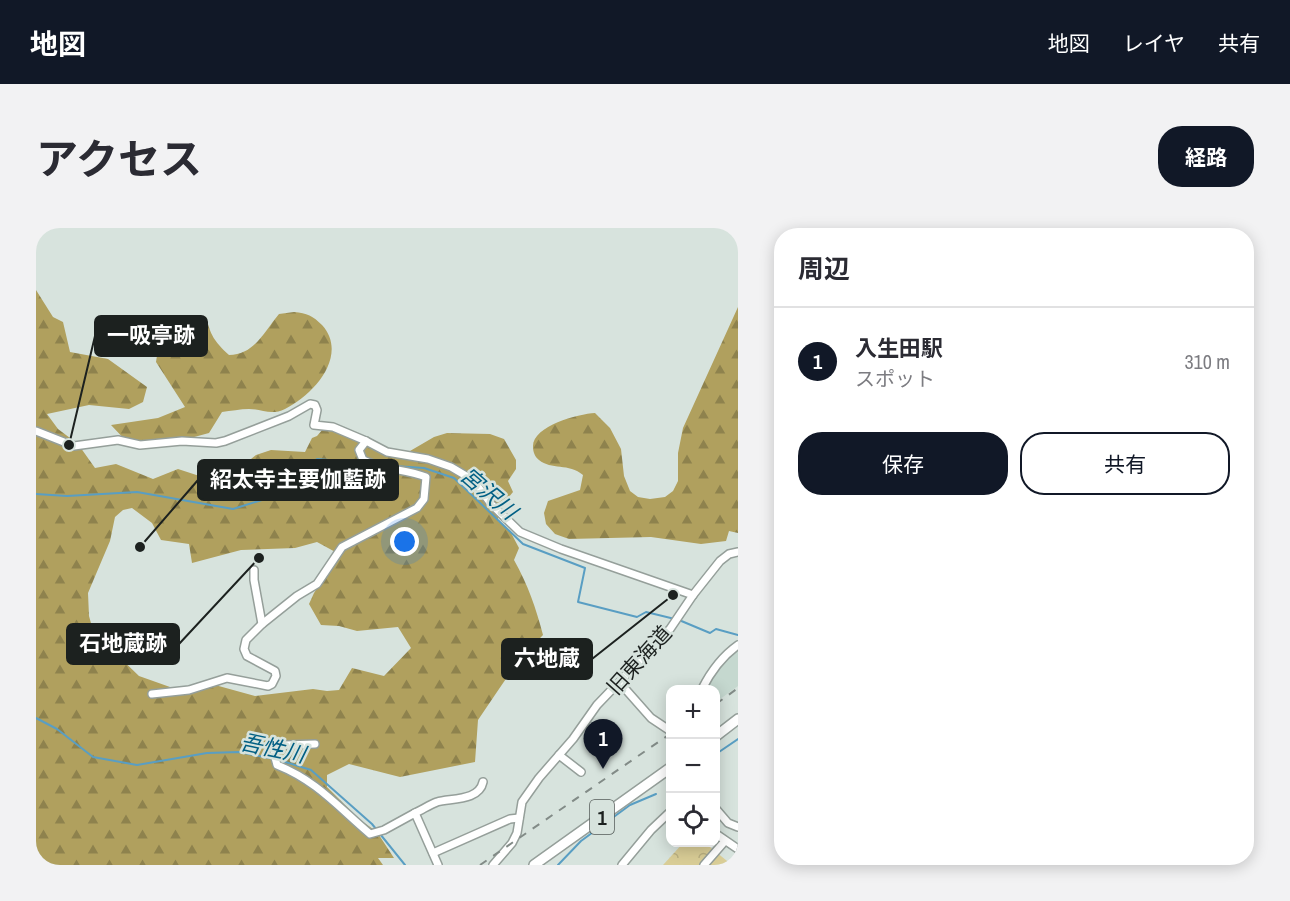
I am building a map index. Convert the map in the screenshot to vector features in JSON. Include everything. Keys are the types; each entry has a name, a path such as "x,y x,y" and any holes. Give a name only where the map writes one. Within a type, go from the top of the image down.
{"highway":[{"path":"720,733 738,719"},
{"name":"1","path":"534,865 666,771"}],"street":[{"path":"36,431 75,446 118,440 140,445 182,441 216,443 289,416 310,404 315,405 314,425 333,427 387,452 428,459 451,467 473,480 491,504 520,532 561,549 693,595"},
{"path":"152,694 189,690 227,678 268,686 273,684 275,671 248,656 244,649 246,640 262,624 318,584 342,547 417,508 424,499 426,477 413,472 376,466 363,460 359,450 366,441"},
{"name":"旧東海道","path":"493,865 512,843 517,833 522,802 597,705 620,683 676,619 720,561 729,554 738,552"},
{"path":"254,570 262,624"},
{"path":"704,685 710,673 725,654 738,645"},
{"path":"620,683 651,718 666,726"},
{"path":"315,744 285,745 277,748 274,754 277,765 320,788 370,834 384,830 437,802 456,800 476,792 482,787 483,782"},
{"path":"559,755 581,772"},
{"path":"415,813 438,865"},
{"path":"720,814 728,823 738,828"},
{"path":"622,865 666,816"},
{"path":"433,853 510,819 519,818"},
{"path":"720,837 738,849"},
{"path":"704,865 728,842"}],"shaded area":[{"path":"738,648 738,686 720,699 720,685 707,685 725,656"}],"green space":[{"path":"36,290 53,317 63,322 70,352 108,359 147,387 143,402 129,409 89,405 47,414 58,429 78,444 95,468 116,464 153,479 178,469 221,483 256,455 271,450 305,452 312,438 323,429 337,432 389,455 410,451 434,437 447,433 490,434 504,439 516,460 516,469 508,481 513,492 498,510 498,521 510,531 519,548 514,560 531,597 543,635 518,661 478,720 475,762 400,777 349,764 327,775 327,787 359,819 377,832 394,858 378,858 383,865 36,865","holes":["132,508 152,523 161,540 189,544 192,563 241,550 295,548 317,542 339,554 309,604 321,625 339,626 357,631 398,627 411,648 384,676 352,668 339,690 313,689 255,696 215,685 188,689 170,687 139,676 110,648 96,641 89,616 88,593 110,541 115,517 123,510"]},
{"path":"738,307 738,533 729,531 726,541 701,544 651,537 569,539 555,534 546,524 544,513 548,501 580,490 583,475 578,471 549,465 538,459 533,447 540,433 557,422 595,413 610,428 621,449 624,476 630,491 638,497 650,499 665,497 673,491 678,481 678,453 683,428"},
{"path":"294,312 316,319 329,337 332,349 330,361 317,384 296,403 275,412 249,409 222,412 209,433 172,443 129,444 111,425 158,418 185,407 156,362 165,333 177,321 185,317 206,317 214,338 229,355 238,354 252,347 279,314"},
{"path":"679,847 710,847 732,865 663,865"}],"waterway":[{"name":"宮沢川","path":"36,494 67,496 137,492 233,509 265,499 317,459 364,463"},
{"name":"宮沢川","path":"394,466 424,468 454,478 523,544 585,568 578,602 637,617 646,612 679,620 710,633 716,629 738,635"},
{"name":"吾性川","path":"36,718 57,729 93,757 137,765 207,753 239,752 274,759"},
{"name":"吾性川","path":"720,751 738,739"},
{"name":"吾性川","path":"279,760 311,770 372,824 405,865"},
{"name":"吾性川","path":"558,865 581,841 630,805 656,794"}],"railway":[{"path":"720,701 738,688"},
{"path":"480,865 666,737"}],"place":[{"name":"一吸亭跡","path":"69,445"},
{"name":"紹太寺主要伽藍跡","path":"140,547"},
{"name":"石地蔵跡","path":"259,558"},
{"name":"六地蔵","path":"673,595"},
{"name":"入生田駅","path":"603,769"}]}
